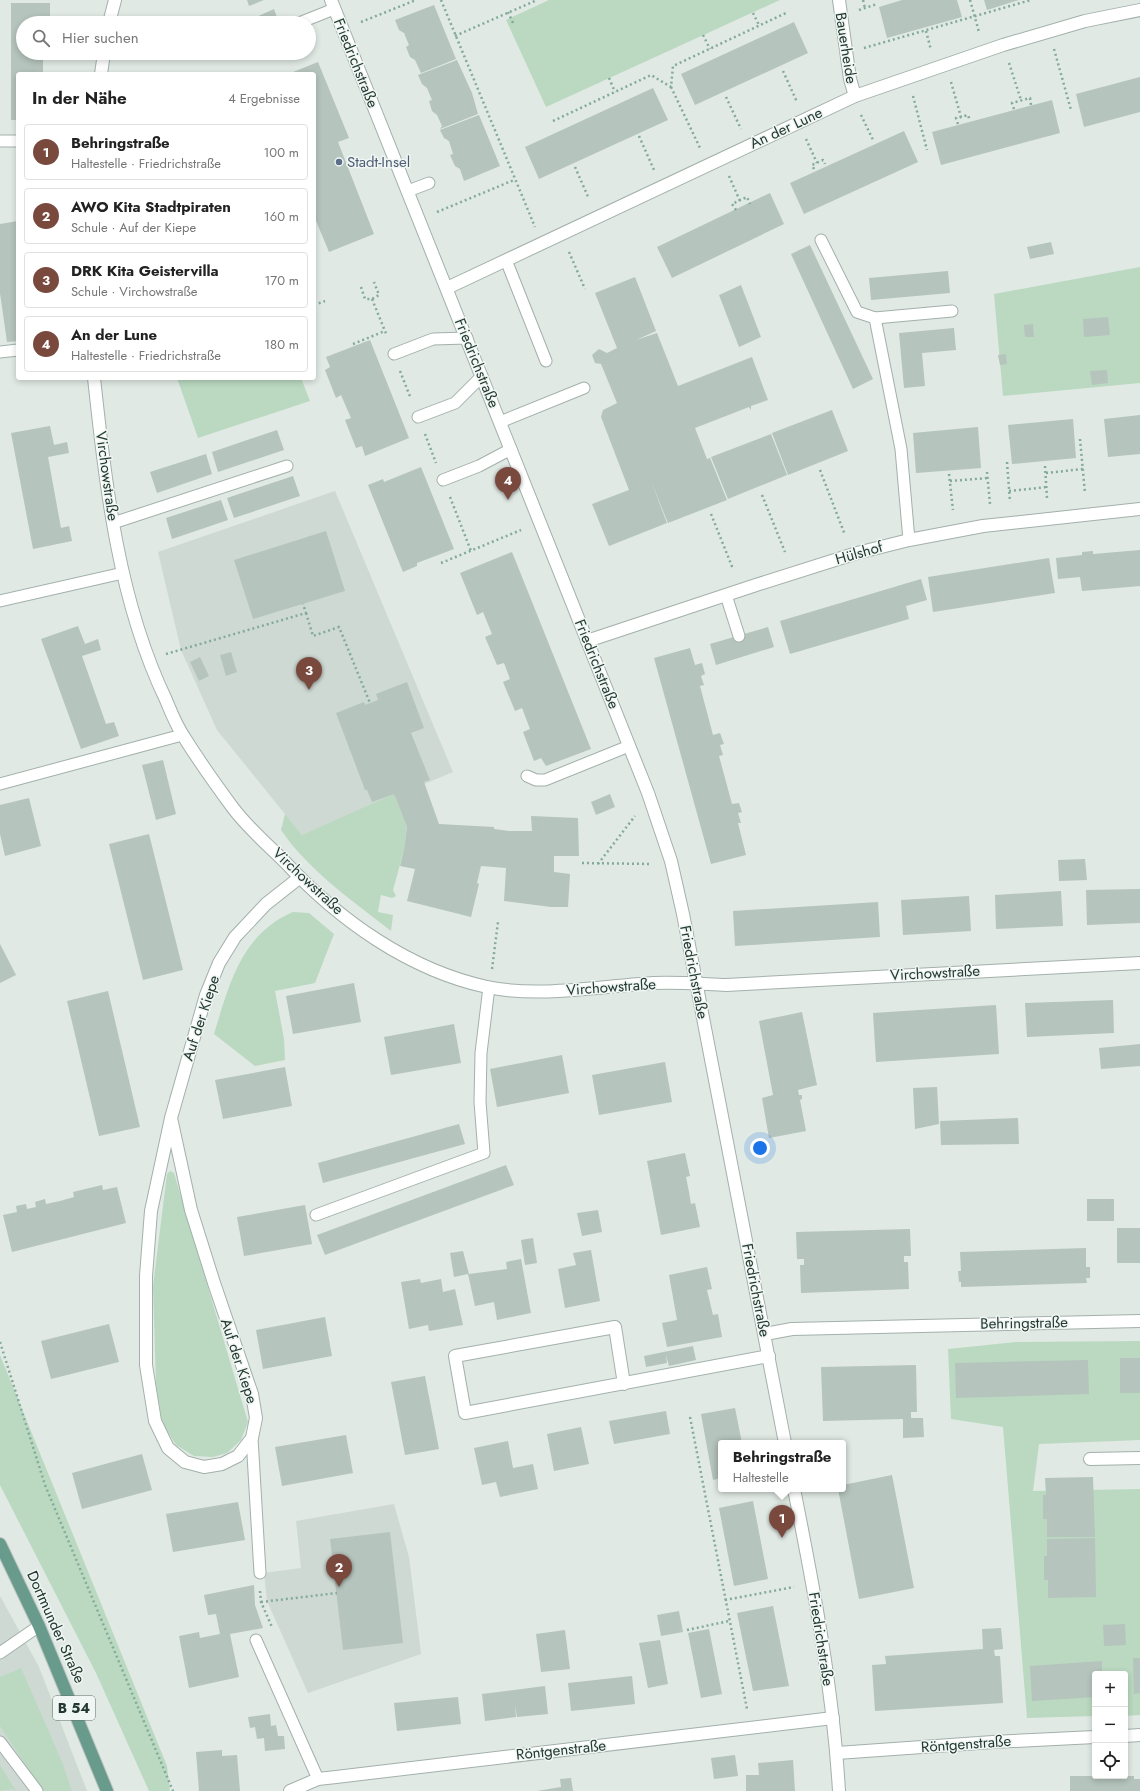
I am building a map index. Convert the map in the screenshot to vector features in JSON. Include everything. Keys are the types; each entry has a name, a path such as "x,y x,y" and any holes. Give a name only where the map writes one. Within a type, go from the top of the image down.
{"main road":[{"name":"Dortmunder Straße","path":"0,1544 40,1626 107,1791"}],"street":[{"path":"111,16 115,0"},
{"name":"Bauerheide","path":"839,0 850,80 855,96"},
{"name":"Friedrichstraße","path":"332,4 648,793 671,861 765,1334 784,1440"},
{"name":"An der Lune","path":"447,288 855,96 1003,45 1085,21 1140,10"},
{"path":"101,72 103,60"},
{"name":"Virchowstraße","path":"94,380 113,523 123,573 134,616 154,675 182,735 234,809 299,878 321,898 382,944 417,963 453,978 568,990 658,983 726,985 1140,963"},
{"name":"Hülshof","path":"587,641 857,553 909,540 984,526 1140,508"},
{"name":"Auf der Kiepe","path":"171,1118 191,1210 252,1394 256,1418 252,1438 238,1456 222,1464 204,1467 185,1462 168,1448 154,1421 146,1365 146,1276 151,1211 171,1118 206,996 219,963 235,937 261,910 299,878"},
{"name":"Behringstraße","path":"765,1334 792,1329 1140,1321"},
{"name":"Friedrichstraße","path":"624,1384 615,1327 454,1356 465,1413 624,1384 769,1356"},
{"path":"1090,1459 1140,1458"},
{"name":"Friedrichstraße","path":"795,1492 812,1584 833,1718 839,1791"},
{"name":"Röntgenstraße","path":"290,1791 318,1779 484,1758 833,1718"},
{"path":"1128,1736 1140,1735"},
{"name":"Röntgenstraße","path":"837,1753 993,1742 1092,1737"}],"lane":[{"path":"311,16 332,4"},
{"path":"0,141 16,141"},
{"path":"408,192 429,183"},
{"path":"821,240 857,312 875,318 952,311"},
{"path":"506,260 546,361"},
{"path":"875,318 900,450 909,540"},
{"path":"394,354 433,339 467,338"},
{"path":"0,352 16,350"},
{"path":"418,417 455,403 482,376"},
{"path":"500,422 584,388"},
{"path":"443,480 479,466 510,449"},
{"path":"113,523 287,466"},
{"path":"0,601 123,573"},
{"path":"726,595 739,636"},
{"path":"0,784 182,735"},
{"path":"527,776 536,780 545,780 629,746"},
{"path":"316,1215 484,1153 480,1102 480,1053 490,982"},
{"path":"252,1438 260,1573"},
{"path":"0,1653 40,1626"},
{"path":"256,1640 318,1779"},
{"path":"0,1742 37,1791"}],"path":[{"path":"361,22 416,0"},
{"path":"441,0 535,228"},
{"path":"455,36 537,0"},
{"path":"863,0 865,8"},
{"path":"970,0 980,35"},
{"path":"846,53 1031,0"},
{"path":"852,12 877,4"},
{"path":"508,12 512,23"},
{"path":"700,150 672,86 673,66 788,12"},
{"path":"752,13 759,25"},
{"path":"926,31 931,50"},
{"path":"703,35 710,48"},
{"path":"1054,47 1071,110"},
{"path":"1008,60 1021,100"},
{"path":"783,71 798,104"},
{"path":"554,121 651,75 672,86"},
{"path":"609,78 615,92"},
{"path":"950,78 961,117"},
{"path":"912,91 928,150"},
{"path":"726,97 742,131"},
{"path":"1014,109 1012,103 1021,100 1030,98 1031,104"},
{"path":"860,111 874,142"},
{"path":"958,124 956,118 968,115 970,121"},
{"path":"639,136 655,172"},
{"path":"804,136 817,163"},
{"path":"814,169 812,165 823,160 825,164"},
{"path":"575,167 590,201"},
{"path":"727,172 740,201"},
{"path":"437,212 514,180"},
{"path":"736,210 732,204 747,197 750,204"},
{"path":"561,234 585,289"},
{"path":"360,287 365,299 372,299 379,295 374,282"},
{"path":"316,304 325,301"},
{"path":"353,344 385,331"},
{"path":"1080,439 1085,493"},
{"path":"1007,462 1010,502"},
{"path":"1045,466 1047,498"},
{"path":"1046,473 1083,469"},
{"path":"820,470 845,534"},
{"path":"987,472 990,504"},
{"path":"949,474 952,510"},
{"path":"950,481 988,478"},
{"path":"1010,491 1046,487"},
{"path":"762,495 785,552"},
{"path":"711,514 733,569"},
{"path":"441,562 522,530"},
{"path":"303,604 313,636 339,628 370,703"},
{"path":"149,659 306,613"},
{"path":"598,864 635,816"},
{"path":"582,863 651,864 671,861"},
{"path":"490,982 498,922"},
{"path":"0,1342 45,1485 173,1791"},
{"path":"690,1417 751,1728"},
{"path":"725,1600 812,1584"},
{"path":"261,1602 337,1593"},
{"path":"688,1630 729,1621"}],"shaded area":[{"path":"335,491 453,772 302,835 217,730 181,650 158,552"},
{"path":"394,1504 409,1557 421,1654 308,1693 267,1601 264,1573 301,1568 296,1521"},
{"path":"0,1596 39,1667 87,1791 0,1791"}],"green space":[{"path":"549,0 780,0 546,107 506,20"},
{"path":"1140,267 1140,383 1003,396 994,294"},
{"path":"178,380 302,380 310,401 198,438"},
{"path":"394,794 407,827 404,850 393,890 396,896 392,898 381,895 378,912 393,915 391,931 332,885 292,845 281,830 285,814 302,835"},
{"path":"293,912 309,913 334,934 315,983 275,991 284,1039 285,1060 255,1066 214,1034 225,997 249,947 261,933 275,922"},
{"path":"170,1171 174,1173 248,1422 241,1440 227,1453 213,1457 194,1456 176,1445 162,1422 156,1384 153,1286 167,1174"},
{"path":"1140,1341 1140,1440 1039,1444 1033,1491 1140,1489 1140,1715 1128,1716 1128,1671 1092,1671 1092,1716 1027,1718 1003,1427 951,1419 948,1349 1016,1342"},
{"path":"0,1355 167,1766 170,1791 149,1791 96,1673 0,1485"},
{"path":"21,1668 62,1762 72,1791 43,1791 0,1726 0,1677"},
{"path":"0,1765 16,1791 12,1789 0,1791"}],"building":[{"path":"247,0 264,0 249,6"},
{"path":"902,0 957,0 962,17 887,38 879,7"},
{"path":"984,0 1019,0 987,10"},
{"path":"11,3 50,3 50,16 16,16 16,60 43,60 43,72 16,72 16,120 11,120"},
{"path":"434,5 456,59 421,73 415,60 410,57 406,47 409,45 404,33 399,30 395,20"},
{"path":"274,9 276,16 258,16"},
{"path":"794,22 808,53 695,105 681,74"},
{"path":"457,60 472,93 478,114 440,129 442,126 437,115 432,111 429,101 432,100 427,88 422,84 418,75"},
{"path":"318,62 349,138 338,142 374,234 329,252 316,221 316,72 293,72"},
{"path":"1140,77 1140,112 1084,127 1076,94"},
{"path":"653,88 668,120 539,179 525,147"},
{"path":"1052,100 1060,133 941,165 932,132"},
{"path":"479,115 500,166 464,181 460,169 455,166 450,155 453,154 449,141 444,138 440,130"},
{"path":"904,131 918,162 804,214 790,183"},
{"path":"770,193 784,224 672,278 657,247"},
{"path":"16,221 16,341 7,342 0,293 0,224"},
{"path":"1051,242 1054,254 1030,259 1027,247"},
{"path":"810,245 873,379 853,389 791,254"},
{"path":"948,271 950,293 871,300 869,278"},
{"path":"635,277 656,331 636,340 657,333 678,386 752,357 768,400 751,406 751,410 749,407 695,428 707,459 710,458 727,500 668,523 651,481 667,523 609,546 592,504 629,490 601,417 603,410 617,403 601,364 595,363 592,355 599,349 607,353 617,348 595,293"},
{"path":"741,285 761,337 739,347 719,295"},
{"path":"1108,317 1110,335 1084,337 1083,319"},
{"path":"1033,324 1034,337 1025,337 1024,325"},
{"path":"954,328 956,350 922,353 925,386 904,388 899,333"},
{"path":"370,340 409,438 365,456 362,446 356,448 345,420 351,418 341,395 336,398 325,370 330,367 326,357"},
{"path":"1006,354 1007,364 1000,365 998,355"},
{"path":"1107,370 1108,383 1092,385 1090,371"},
{"path":"832,410 848,451 788,475 772,433"},
{"path":"1140,415 1140,454 1108,457 1104,419"},
{"path":"1073,419 1076,458 1012,464 1008,425"},
{"path":"50,426 54,445 67,442 69,453 48,457 61,528 69,526 72,541 33,549 11,433"},
{"path":"978,427 981,468 916,473 913,433"},
{"path":"277,430 284,450 218,472 212,452"},
{"path":"771,434 787,475 728,499 711,457"},
{"path":"206,454 212,474 157,493 150,472"},
{"path":"421,467 454,549 417,563 417,566 403,572 368,485 383,479 384,482"},
{"path":"293,476 300,496 234,518 227,498"},
{"path":"221,500 228,520 172,539 166,518"},
{"path":"326,531 345,591 253,619 234,560"},
{"path":"1140,550 1140,586 1082,591 1080,577 1058,579 1056,558 1082,555 1082,552 1093,551 1093,554"},
{"path":"512,552 591,749 546,766 541,758 534,761 523,732 530,729 522,708 515,711 503,682 510,679 504,663 497,665 485,637 492,634 483,612 477,615 460,573"},
{"path":"1049,558 1055,593 933,612 928,577"},
{"path":"921,579 927,600 906,606 909,619 790,654 780,621"},
{"path":"78,626 85,644 98,639 101,650 82,656 106,724 114,722 119,736 81,749 41,639"},
{"path":"768,627 774,647 716,665 710,644"},
{"path":"690,648 695,665 702,663 705,674 701,676 704,685 700,686 713,735 720,733 724,744 720,745 723,755 719,756 732,804 739,803 742,812 738,813 741,823 738,823 746,855 711,864 654,658"},
{"path":"231,652 237,672 226,676 220,655"},
{"path":"200,657 209,676 199,681 190,662"},
{"path":"407,682 424,728 411,733 430,780 424,782 439,824 494,827 494,829 509,831 532,831 531,816 578,818 579,856 554,856 554,872 570,874 568,907 551,907 504,901 506,868 481,866 477,883 479,884 471,917 407,901 415,869 400,866 407,827 394,794 372,802 367,790 365,790 336,713 364,702 365,705 378,700 376,694"},
{"path":"163,760 176,814 156,820 142,765"},
{"path":"610,794 615,807 596,815 591,802"},
{"path":"29,798 41,846 5,856 0,834 0,805"},
{"path":"149,834 183,970 143,980 109,844"},
{"path":"1085,859 1087,880 1059,881 1058,860"},
{"path":"1140,889 1140,923 1087,925 1086,890"},
{"path":"1061,891 1063,926 996,929 995,895"},
{"path":"969,896 971,931 903,935 901,900"},
{"path":"878,902 880,937 735,946 733,911"},
{"path":"0,944 16,975 0,983"},
{"path":"354,983 361,1022 293,1034 286,996"},
{"path":"108,991 140,1127 99,1136 67,1001"},
{"path":"1113,1000 1114,1033 1027,1037 1025,1003"},
{"path":"996,1005 999,1054 876,1062 873,1013"},
{"path":"802,1012 817,1085 798,1090 799,1095 802,1095 802,1099 800,1100 806,1131 769,1138 762,1098 773,1095 759,1021"},
{"path":"454,1024 461,1063 391,1075 384,1037"},
{"path":"1140,1044 1140,1066 1101,1069 1099,1048"},
{"path":"562,1055 569,1093 497,1107 490,1069"},
{"path":"665,1062 672,1102 599,1115 592,1075"},
{"path":"285,1067 292,1106 223,1119 215,1080"},
{"path":"937,1087 939,1124 915,1129 913,1088"},
{"path":"1018,1118 1019,1144 941,1145 940,1121"},
{"path":"459,1124 465,1144 323,1183 318,1163"},
{"path":"685,1153 690,1176 686,1177 691,1204 695,1203 700,1227 661,1235 647,1161"},
{"path":"506,1165 514,1185 325,1255 317,1235"},
{"path":"102,1185 103,1190 117,1187 126,1223 12,1252 3,1215 17,1212 16,1206 26,1204 27,1209 36,1207 35,1202 45,1199 46,1204 60,1201 74,1197 73,1192"},
{"path":"1087,1199 1114,1199 1114,1221 1087,1221"},
{"path":"305,1205 312,1244 244,1256 237,1217"},
{"path":"598,1210 602,1232 582,1236 577,1213"},
{"path":"1117,1228 1140,1228 1140,1263 1117,1263"},
{"path":"910,1229 911,1256 904,1256 904,1262 908,1262 909,1289 801,1293 800,1265 804,1265 804,1259 797,1259 796,1232"},
{"path":"533,1238 537,1263 525,1265 521,1240"},
{"path":"1086,1248 1086,1267 1090,1267 1090,1278 1086,1278 1087,1283 961,1287 961,1282 959,1282 958,1271 961,1271 960,1252"},
{"path":"591,1250 600,1301 565,1308 558,1269 576,1265 573,1253"},
{"path":"463,1251 469,1274 507,1269 506,1262 521,1259 531,1313 497,1320 494,1302 475,1306 468,1274 454,1277 450,1253"},
{"path":"707,1267 712,1289 707,1290 713,1315 718,1314 722,1337 667,1347 662,1323 677,1320 669,1275"},
{"path":"420,1279 421,1283 441,1279 443,1292 455,1289 463,1325 429,1331 428,1325 409,1329 401,1282"},
{"path":"325,1317 332,1356 263,1369 256,1330"},
{"path":"109,1324 119,1362 51,1379 41,1341"},
{"path":"693,1346 696,1360 669,1366 666,1355 667,1363 646,1367 644,1356"},
{"path":"1120,1358 1140,1358 1140,1393 1120,1393"},
{"path":"1088,1360 1089,1394 956,1398 955,1363"},
{"path":"916,1365 917,1412 911,1412 911,1418 923,1418 924,1437 903,1438 903,1419 823,1421 821,1367"},
{"path":"425,1376 439,1449 405,1455 391,1382"},
{"path":"735,1408 741,1440 718,1440 718,1479 713,1480 701,1414"},
{"path":"666,1411 670,1434 614,1444 609,1421"},
{"path":"581,1427 589,1464 554,1471 547,1434"},
{"path":"346,1435 353,1473 282,1486 275,1447"},
{"path":"508,1441 513,1468 533,1464 538,1489 500,1497 496,1482 482,1485 474,1448"},
{"path":"142,1454 152,1490 82,1509 72,1473"},
{"path":"892,1475 914,1588 859,1599 839,1492 846,1492 846,1484"},
{"path":"1093,1477 1095,1537 1047,1537 1047,1519 1043,1519 1043,1495 1046,1495 1045,1478"},
{"path":"753,1501 768,1579 734,1586 719,1508"},
{"path":"238,1502 245,1540 173,1552 166,1514"},
{"path":"390,1532 403,1643 343,1650 330,1539"},
{"path":"1095,1538 1096,1597 1048,1598 1048,1580 1044,1580 1044,1556 1047,1556 1047,1539"},
{"path":"254,1585 255,1605 263,1628 230,1634 239,1677 189,1688 179,1636 199,1632 200,1638 220,1634 216,1614 208,1615 204,1595"},
{"path":"773,1606 789,1686 753,1691 737,1613"},
{"path":"679,1611 683,1632 661,1636 657,1615"},
{"path":"1125,1624 1126,1645 1104,1646 1103,1625"},
{"path":"1001,1628 1003,1649 994,1650 995,1656 1000,1656 1003,1703 875,1711 872,1665 886,1664 885,1656 983,1649 982,1629"},
{"path":"709,1629 722,1694 701,1698 688,1633"},
{"path":"565,1630 570,1669 541,1672 536,1634"},
{"path":"660,1640 668,1684 648,1688 639,1643"},
{"path":"1133,1658 1140,1658 1140,1693 1134,1694"},
{"path":"1102,1661 1102,1671 1092,1671 1092,1697 1032,1701 1030,1666"},
{"path":"632,1676 635,1704 571,1711 568,1683"},
{"path":"545,1686 548,1714 517,1717 515,1705 516,1717 485,1721 482,1694"},
{"path":"458,1697 461,1724 397,1731 394,1703"},
{"path":"270,1714 271,1726 276,1725 278,1736 284,1736 285,1749 265,1751 264,1738 257,1739 255,1727 250,1728 248,1717"},
{"path":"222,1750 222,1756 237,1755 240,1791 199,1791 196,1752"},
{"path":"735,1755 738,1776 714,1779 711,1758"},
{"path":"793,1760 795,1791 746,1791 746,1775 759,1775 758,1763"},
{"path":"1070,1776 1092,1776 1092,1779 1128,1779 1128,1776 1134,1776 1134,1779 1140,1779 1140,1791 1070,1791"},
{"path":"571,1778 573,1791 537,1791 561,1787 560,1779"}],"place":[{"name":"Stadt-Insel","path":"339,162"},
{"name":"An der Lune","path":"508,500"},
{"name":"DRK Kita Geistervilla","path":"309,690"},
{"name":"Behringstraße","path":"782,1538"},
{"name":"AWO Kita Stadtpiraten","path":"339,1587"}]}
